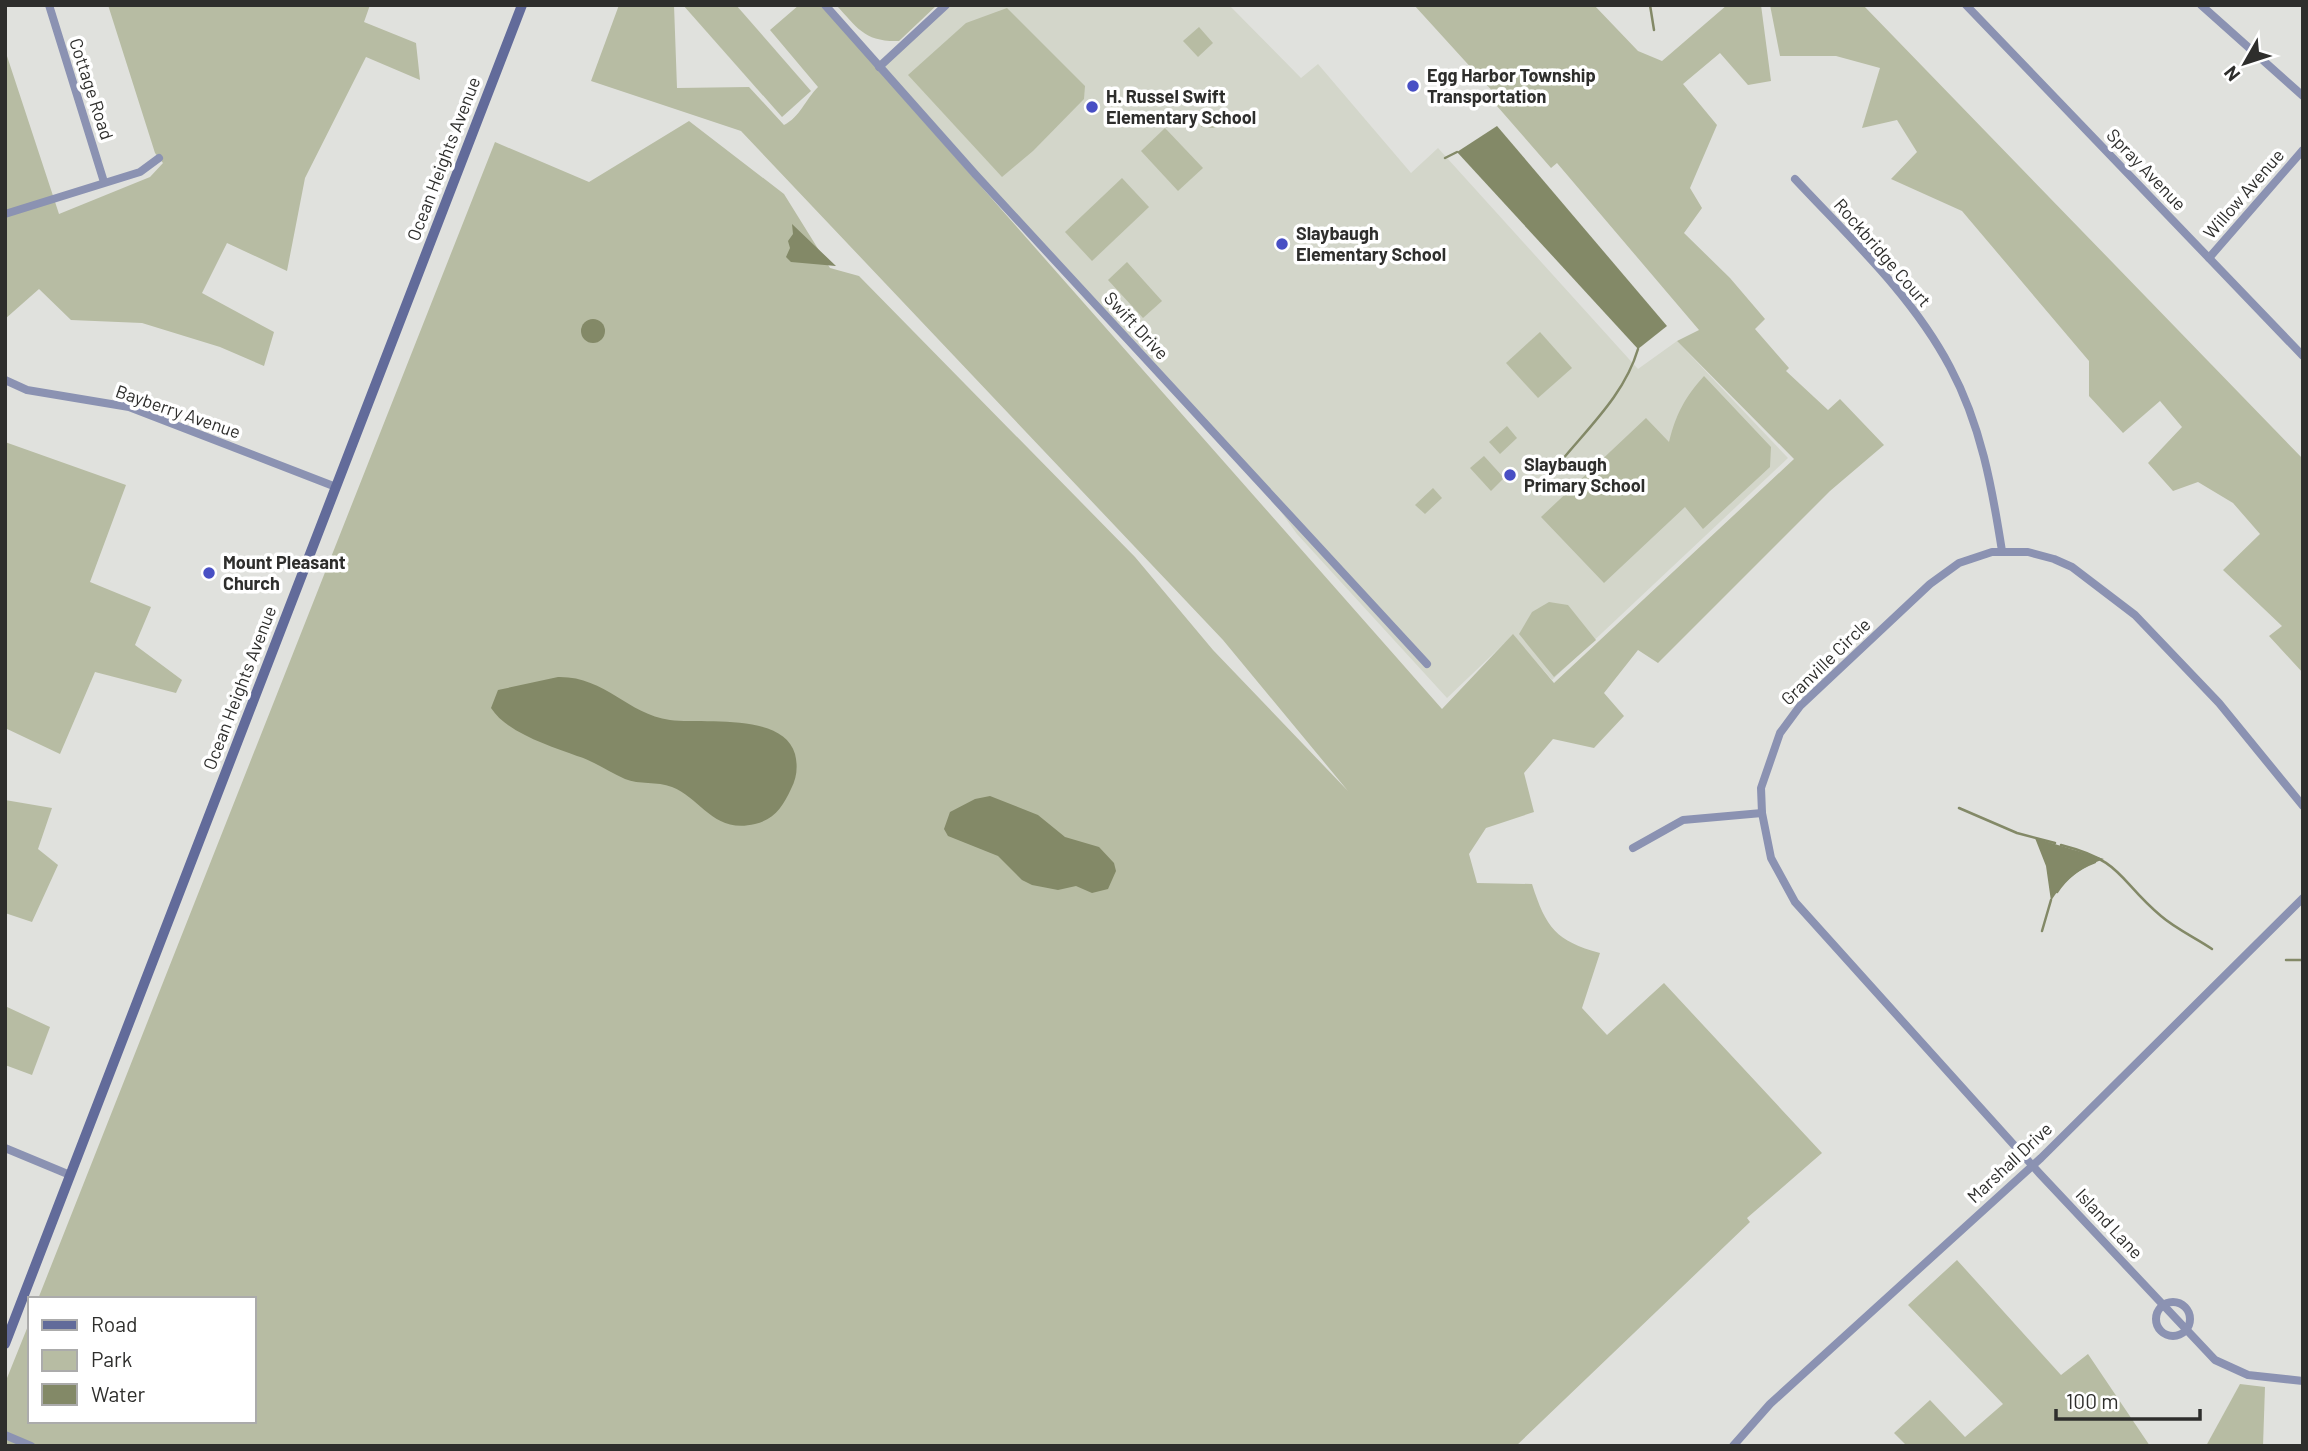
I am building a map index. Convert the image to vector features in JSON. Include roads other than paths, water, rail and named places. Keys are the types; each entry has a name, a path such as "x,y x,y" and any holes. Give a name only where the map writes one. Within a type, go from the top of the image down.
{"main road":[{"name":"Ocean Heights Avenue","path":"5,1344 522,5"}],"street":[{"name":"Cottage Road","path":"48,5 104,182"},
{"name":"Swift Drive","path":"825,5 1427,664"},
{"path":"879,67 946,5"},
{"name":"Spray Avenue","path":"1966,5 2303,356"},
{"path":"2201,5 2303,96"},
{"name":"Willow Avenue","path":"2209,258 2303,150"},
{"path":"5,214 145,170 159,158"},
{"name":"Rockbridge Court","path":"1795,179 1897,289 1950,368 1982,448 2003,551"},
{"name":"Bayberry Avenue","path":"5,380 27,390 129,407 337,487"},
{"name":"Granville Circle","path":"2032,1166 1804,913 1777,874 1766,842 1761,788 1780,733 1800,706 1946,570 1976,556 2003,551 2041,554 2072,567 2135,615 2219,703 2303,806"},
{"path":"1633,848 1684,820 1762,813"},
{"name":"Marshall Drive","path":"1733,1446 1770,1404 2032,1166 2303,898"},
{"path":"5,1148 70,1175"},
{"name":"Island Lane","path":"2032,1166 2208,1354 2230,1369 2248,1375 2303,1381"},
{"name":"Island Lane","path":"2174,1301 2185,1306 2190,1316 2186,1331 2175,1336 2160,1330 2156,1314 2164,1305 2174,1301"},
{"path":"5,1435 31,1446"}],"water":[{"path":"1497,126 1667,326 1638,349 1457,152"},
{"path":"792,224 836,266 791,262 786,257 790,248 788,241 793,234"},
{"path":"593,319 602,322 605,331 602,340 593,343 584,340 581,331 584,322"},
{"path":"558,677 589,682 641,711 670,720 740,723 775,732 787,741 795,754 796,772 793,785 781,806 768,819 741,826 728,824 718,820 672,787 625,779 589,761 530,738 507,725 491,708 498,690"},
{"path":"990,796 1038,815 1065,837 1099,847 1114,863 1116,871 1108,889 1092,893 1076,886 1058,890 1032,885 1022,880 998,856 948,836 944,829 950,812 975,799"},
{"path":"2035,838 2104,859 2073,875 2051,901 2046,866"}],"waterway":[{"path":"1650,5 1654,30"},
{"path":"1445,158 1457,152"},
{"path":"1562,460 1616,394 1638,349"},
{"path":"1959,808 2017,833 2055,843"},
{"path":"2061,845 2082,851 2109,865 2161,916 2212,949"},
{"path":"2057,892 2073,874 2095,862"},
{"path":"2042,931 2051,900"},
{"path":"2286,960 2303,960"}],"place":[{"name":"Egg Harbor Township Transportation","path":"1413,86"},
{"name":"H. Russel Swift Elementary School","path":"1092,107"},
{"name":"Slaybaugh Elementary School","path":"1282,244"},
{"name":"Slaybaugh Primary School","path":"1510,475"},
{"name":"Mount Pleasant Church","path":"209,573"}]}
